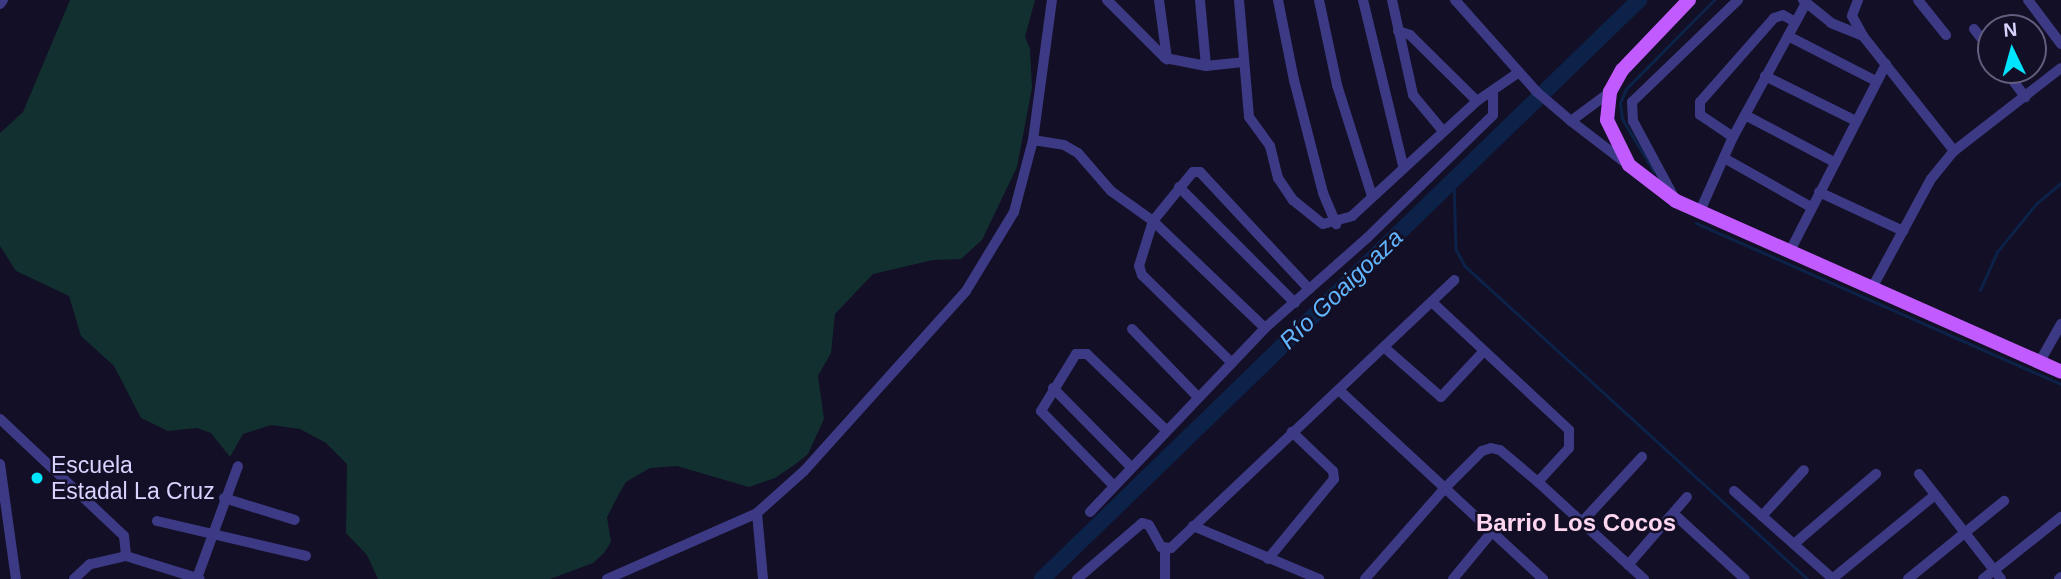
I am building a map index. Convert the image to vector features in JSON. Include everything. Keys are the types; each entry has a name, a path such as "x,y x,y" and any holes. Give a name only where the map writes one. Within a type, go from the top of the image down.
{"main road":[{"path":"1689,0 1622,69 1610,92 1607,120 1629,165 1676,201 1791,249 2061,372"}],"street":[{"path":"607,579 757,513 804,471 967,291 1014,212 1033,140 1052,0"},
{"path":"1107,0 1167,59 1206,66 1243,62"},
{"path":"1160,0 1167,59"},
{"path":"1200,0 1206,66"},
{"path":"1239,0 1249,117 1272,149 1281,183 1306,214 1323,224 1336,224 1352,216 1403,165 1476,101 1493,94 1519,72"},
{"path":"1278,0 1303,115 1336,224"},
{"path":"1319,0 1337,85 1372,196"},
{"path":"1363,0 1403,165"},
{"path":"1392,0 1413,95 1443,131"},
{"path":"1455,0 1537,92 1629,165"},
{"path":"1676,201 1633,121 1632,102 1738,0"},
{"path":"1857,0 1852,16 1863,36 1954,151"},
{"path":"1918,0 1946,35"},
{"path":"2028,0 2061,44"},
{"path":"1700,211 1733,137 1804,1 1831,23 1863,36"},
{"path":"1733,137 1700,115 1700,102 1774,18 1783,15 1795,22"},
{"path":"1398,31 1410,36 1476,101"},
{"path":"1788,36 1877,81"},
{"path":"1791,249 1885,64"},
{"path":"1872,288 1931,180 1954,151 2057,71 2061,84"},
{"path":"1765,76 1856,121"},
{"path":"2016,84 2025,96"},
{"path":"1571,121 1610,92"},
{"path":"1090,512 1130,466 1265,328 1295,303 1493,115 1493,94"},
{"path":"1745,115 1834,162"},
{"path":"1033,140 1064,145 1078,153 1111,191 1153,221 1265,328"},
{"path":"1724,158 1811,207"},
{"path":"1232,363 1142,275 1140,257 1153,221 1193,172 1200,172 1309,289"},
{"path":"1179,187 1295,303"},
{"path":"1819,192 1903,231"},
{"path":"1165,549 1340,391 1454,280"},
{"path":"1433,303 1569,430 1569,448 1538,482"},
{"path":"2039,363 2061,324"},
{"path":"1132,329 1198,397"},
{"path":"1385,348 1441,397 1483,352"},
{"path":"1112,485 1043,414 1053,388 1076,354 1087,354 1166,429"},
{"path":"1053,388 1130,466"},
{"path":"1340,391 1543,579"},
{"path":"0,419 119,527 126,556"},
{"path":"1268,559 1334,480 1333,471 1292,432"},
{"path":"1365,579 1444,489 1482,451 1491,448 1500,450 1538,482 1644,579"},
{"path":"1581,523 1642,457"},
{"path":"0,464 16,579"},
{"path":"74,579 90,564 126,556 199,579 211,535 238,466"},
{"path":"1762,516 1804,470"},
{"path":"1794,544 1876,474"},
{"path":"1919,474 1997,575"},
{"path":"1734,491 1833,579 1935,495"},
{"path":"1628,565 1687,497"},
{"path":"224,498 295,520"},
{"path":"1908,579 2004,502"},
{"path":"757,513 763,579"},
{"path":"1674,514 1745,579"},
{"path":"1983,579 1997,575 2061,517"},
{"path":"157,521 306,556"},
{"path":"1077,579 1142,523 1149,525 1165,549 1165,579"},
{"path":"1193,526 1319,579"},
{"path":"1453,579 1491,533"}],"green space":[{"path":"70,0 1035,0 1025,37 1030,49 1032,88 1017,167 982,240 961,259 933,260 873,274 835,314 831,353 818,376 824,419 808,454 797,463 775,478 749,487 677,466 650,468 626,482 619,494 607,517 611,542 604,553 593,563 550,579 378,579 367,555 346,533 347,464 326,443 300,429 271,425 243,434 230,457 211,433 197,428 168,431 141,418 114,366 81,336 69,296 16,271 0,246 0,133 23,112"}],"waterway":[{"name":"Río Goaigoaza","path":"1042,579 1639,0"},
{"path":"1654,172 1622,119 1620,103 1626,89 1714,0"},
{"path":"1454,181 1456,249 1465,266 1808,579"},
{"path":"1980,290 1997,252 2036,204 2061,183"},
{"path":"1696,223 2061,384"}],"place":[{"name":"Escuela Estadal La Cruz","path":"37,478"}],"district":[{"name":"Barrio Los Cocos","path":"1576,523"}]}
